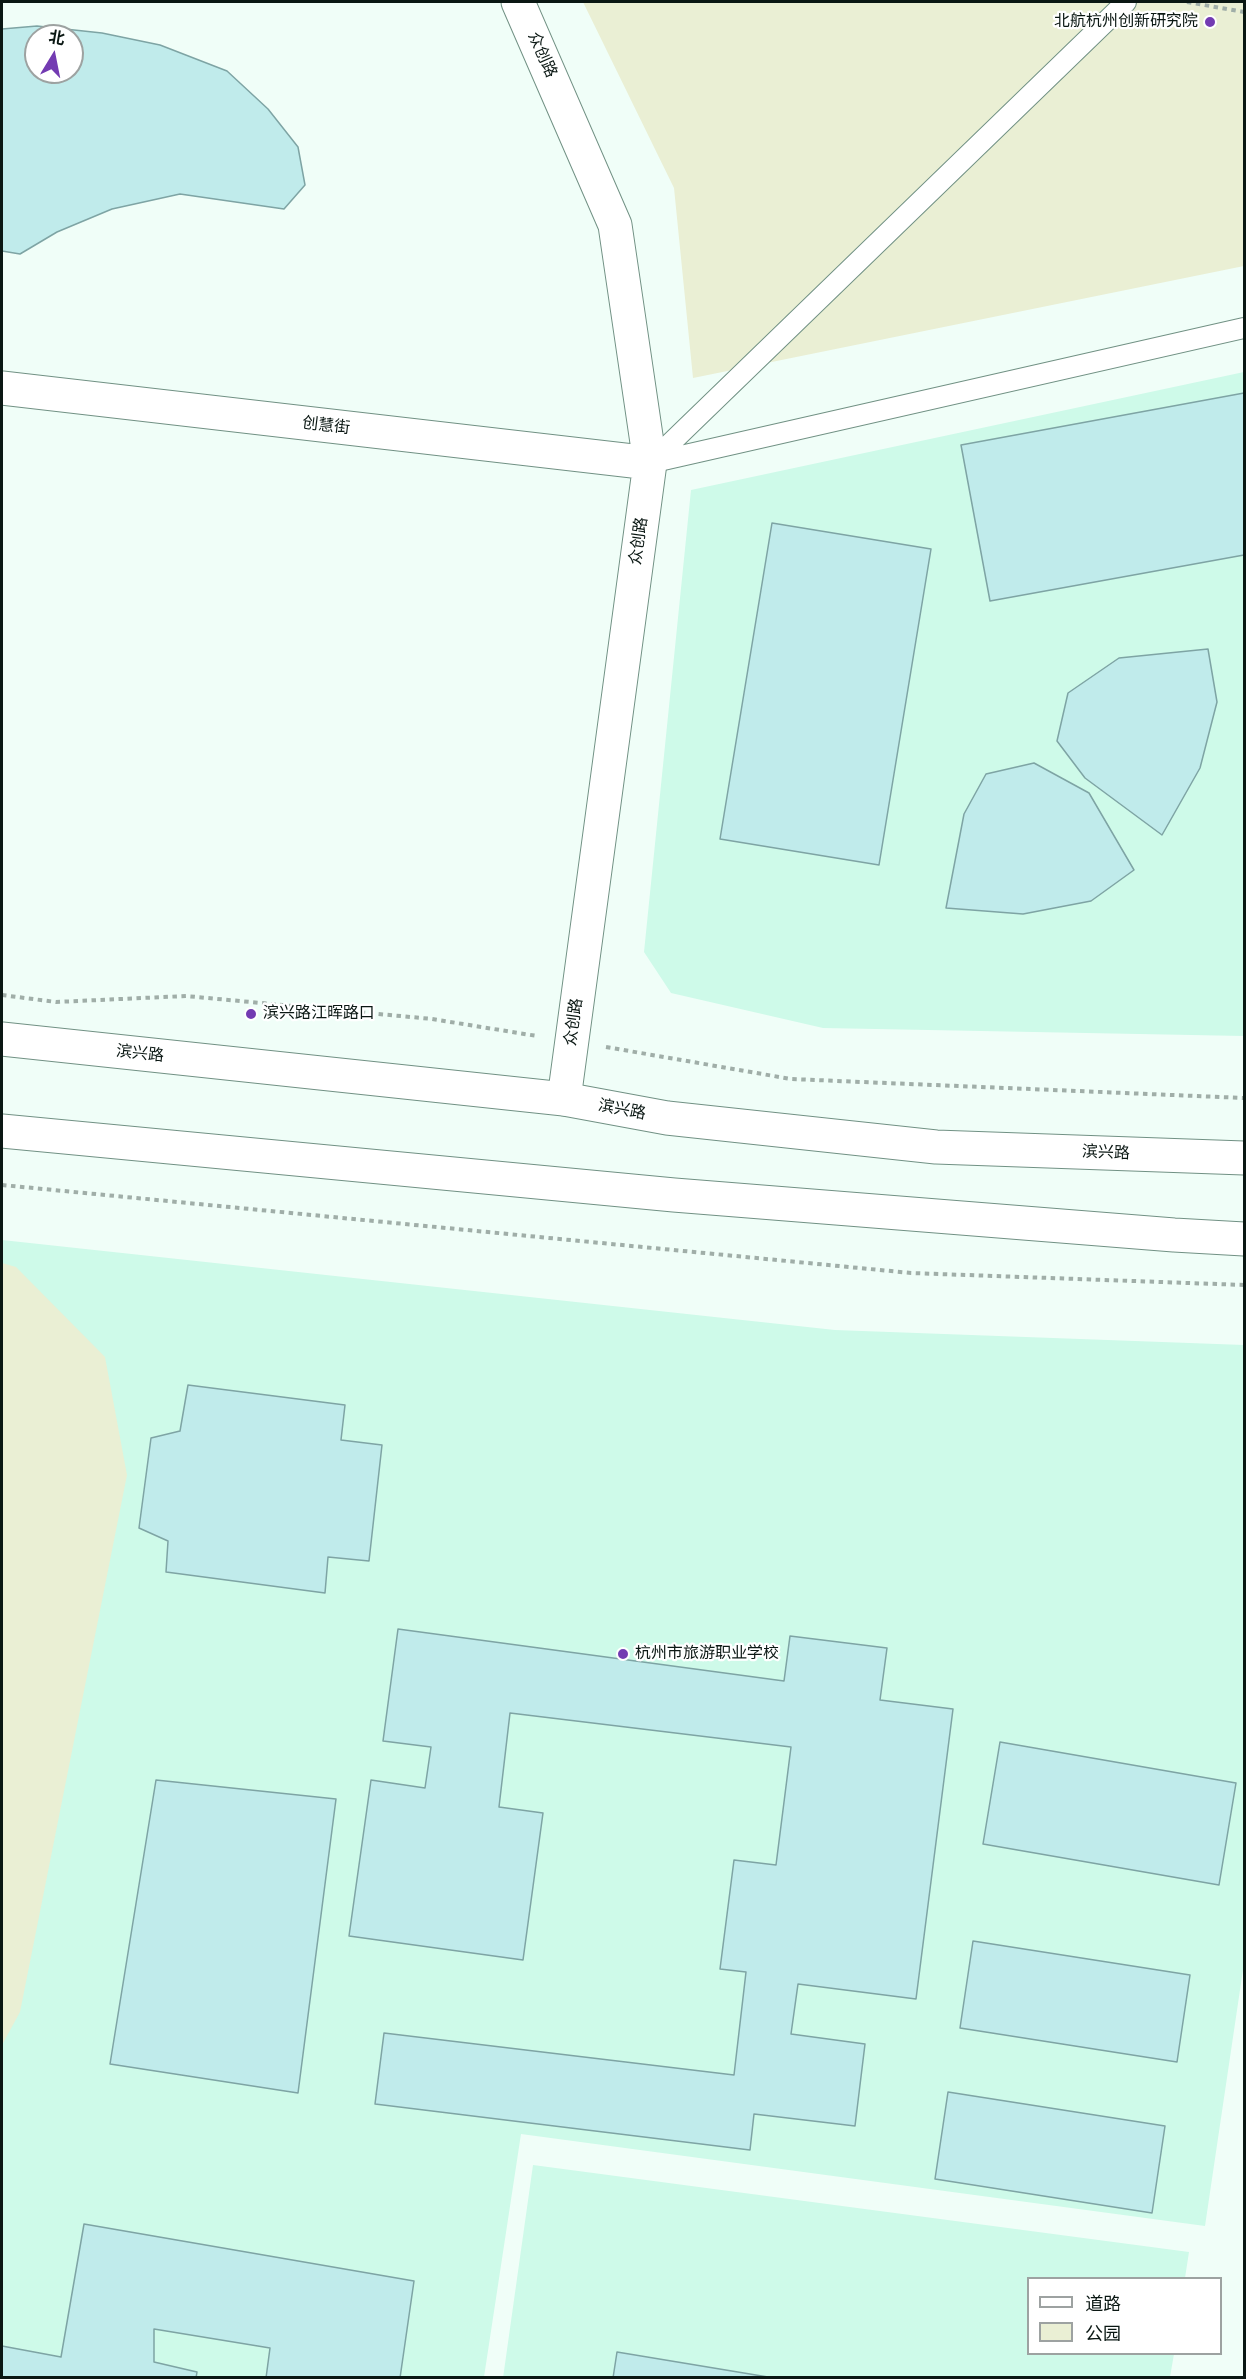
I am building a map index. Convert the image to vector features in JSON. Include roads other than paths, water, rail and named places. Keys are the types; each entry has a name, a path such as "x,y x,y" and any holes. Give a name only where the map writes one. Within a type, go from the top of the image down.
{"main road":[{"name":"众创路","path":"518,2 615,225 650,463 564,1099"},
{"name":"创慧街","path":"2,388 650,463"},
{"name":"滨兴路","path":"2,1039 564,1099 667,1118 936,1147 1245,1158"},
{"path":"2,1131 686,1196 1245,1239"}],"lane":[{"path":"650,463 1126,2"},
{"path":"650,463 1245,328"}],"place":[{"name":"北航杭州创新研究院","path":"1210,22"},
{"name":"滨兴路江晖路口","path":"251,1014"},
{"name":"杭州市旅游职业学校","path":"623,1654"}]}
